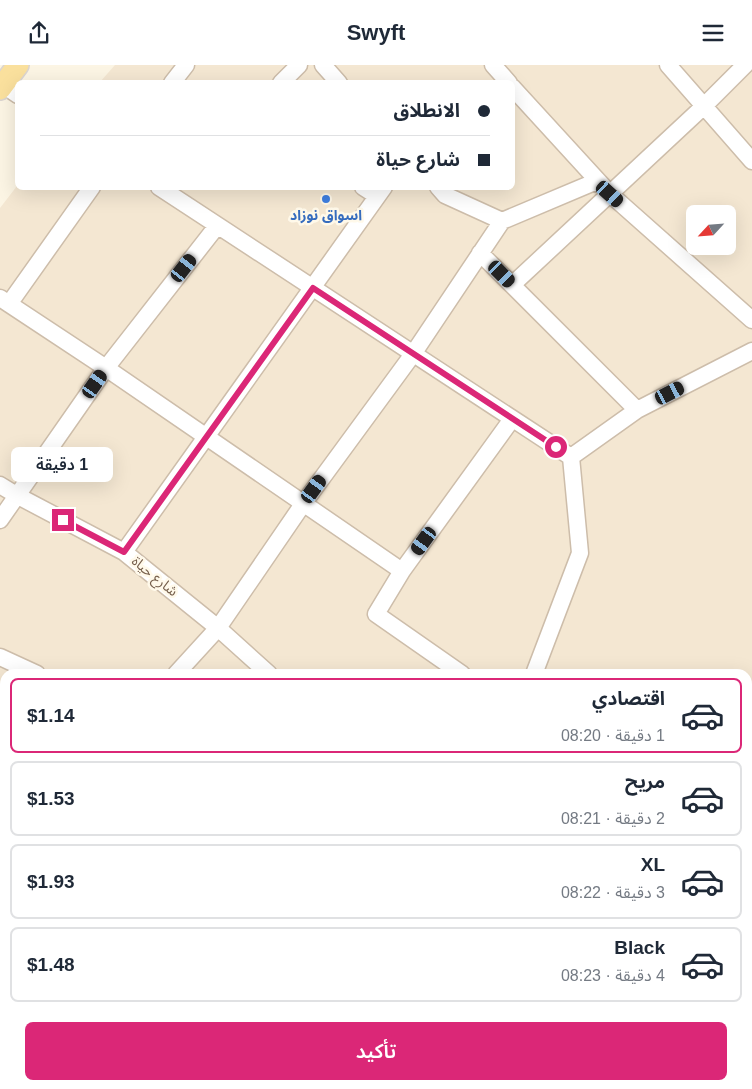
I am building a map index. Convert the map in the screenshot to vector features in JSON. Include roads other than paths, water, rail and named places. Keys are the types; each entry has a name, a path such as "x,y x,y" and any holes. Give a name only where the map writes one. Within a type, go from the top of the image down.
{"main road":[{"path":"7,89 18,65"}],"street":[{"path":"174,80 186,65"},
{"path":"284,80 299,65"},
{"path":"323,65 336,80"},
{"path":"493,65 506,80"},
{"path":"668,65 752,161"},
{"path":"512,285 704,106 745,65"},
{"path":"515,90 610,194 752,320"},
{"path":"181,669 218,628 303,504 414,354 502,221 597,181"},
{"path":"90,190 4,301 106,368 402,571"},
{"path":"168,190 217,226 571,457"},
{"path":"441,190 445,195 502,221"},
{"path":"124,552 380,192"},
{"path":"0,520 106,368 217,226"},
{"path":"480,253 637,410"},
{"path":"571,457 637,410 752,351"},
{"path":"455,669 376,615 402,571 512,419"},
{"path":"536,669 580,553 571,457"},
{"name":"شارع حياة","path":"0,485 124,552 218,628 263,669"},
{"path":"0,657 25,669"}],"place":[{"name":"اسواق نوزاد","path":"326,199"}]}
